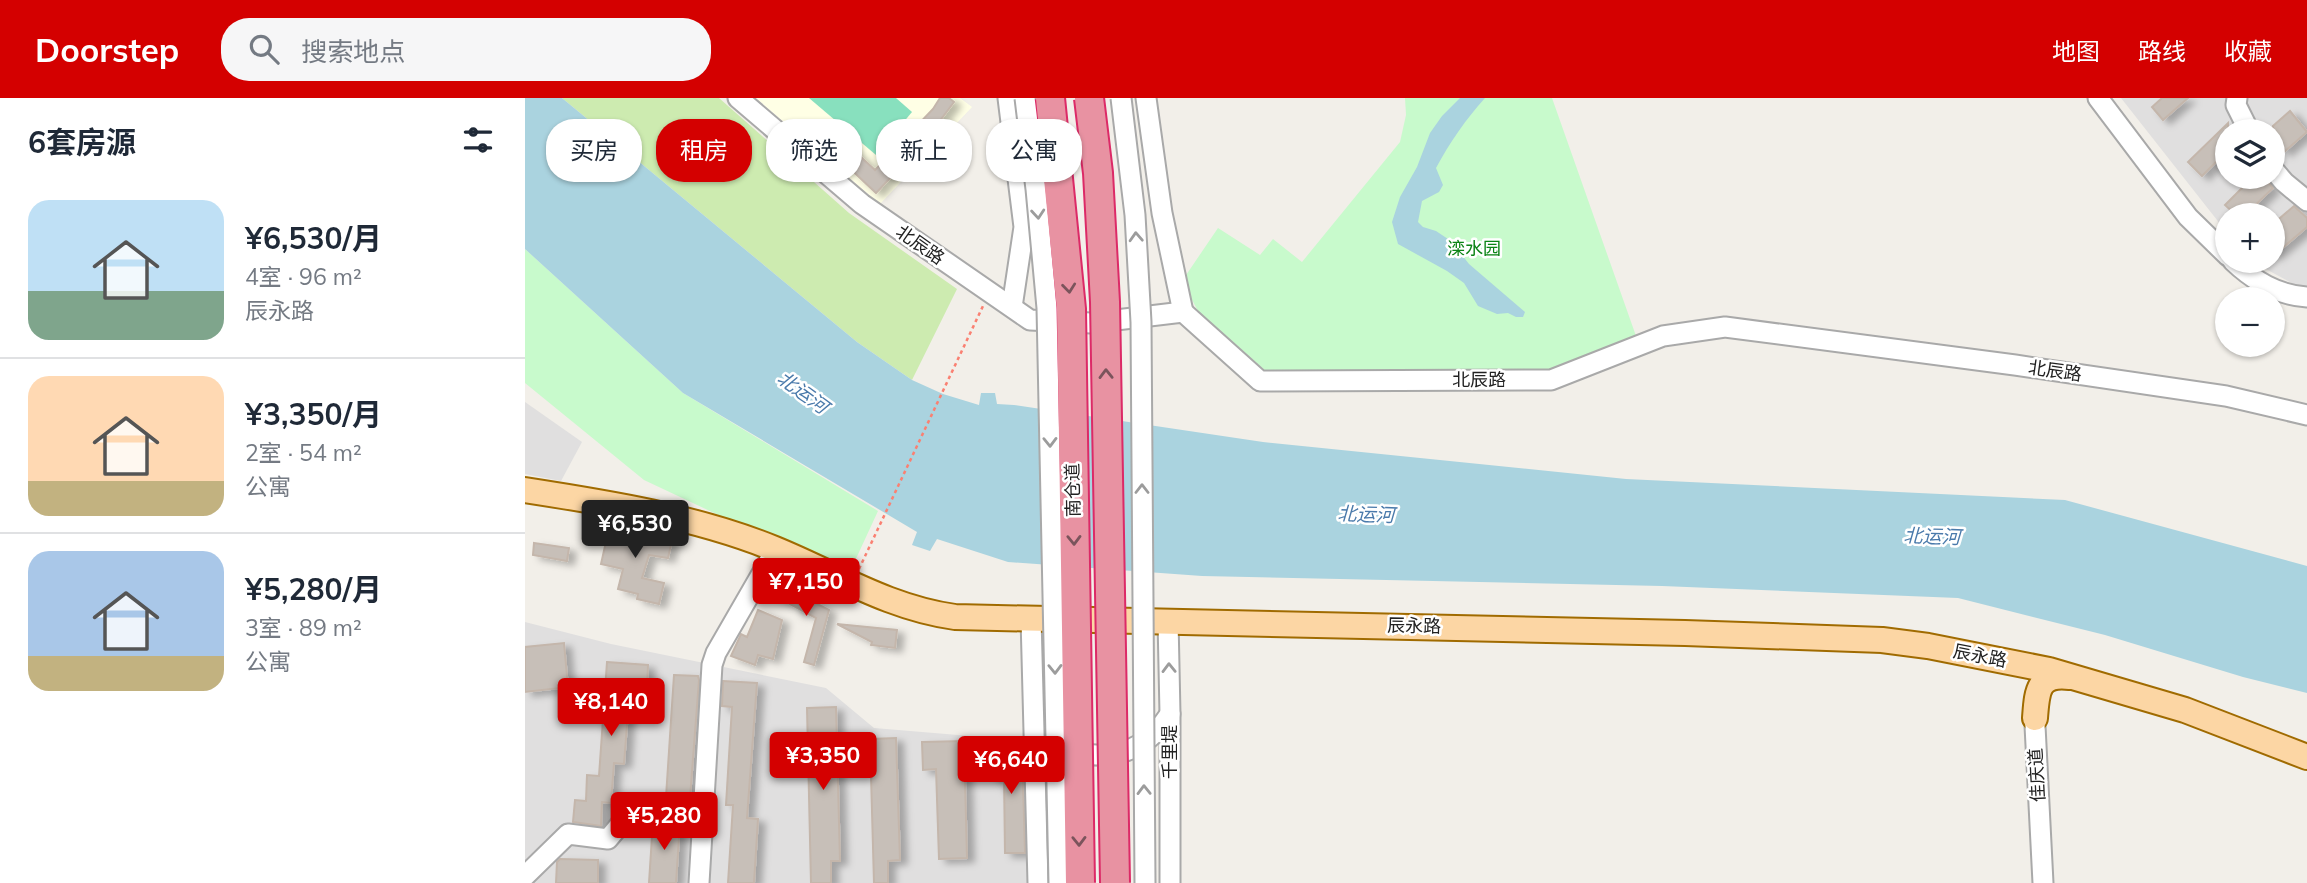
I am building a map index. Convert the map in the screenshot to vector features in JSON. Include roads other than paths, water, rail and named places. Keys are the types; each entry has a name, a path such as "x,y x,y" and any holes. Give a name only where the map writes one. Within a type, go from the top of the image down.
{"highway":[{"name":"南仓道","path":"1050,98 1071,309 1080,883"},
{"name":"南仓道","path":"1089,98 1098,173 1105,302 1115,883"}],"main road":[{"name":"辰永路","path":"525,493 697,528 775,551 891,601 929,613 1028,624"},
{"name":"辰永路","path":"775,551 887,604 920,615 955,620 1028,624 1168,622 1687,638 1875,647 1931,654 2048,676 2185,710 2307,757"},
{"name":"辰永路","path":"2048,676 2180,716 2307,764"},
{"path":"2039,715 2048,676"}],"street":[{"name":"北辰路","path":"738,98 862,204 1030,320 1091,323 1183,312 1260,381 1551,380 1663,336 1725,327 2226,396 2307,415"},
{"path":"1008,98 1024,227 1012,307"},
{"path":"1025,98 1047,308 1059,883"},
{"path":"1121,98 1135,215 1141,321 1145,883"},
{"path":"1146,98 1162,213 1183,312"},
{"path":"2098,98 2188,217 2215,243"},
{"path":"2237,98 2236,105 2243,119"},
{"path":"2285,183 2307,201"},
{"path":"2246,273 2252,279 2289,296 2307,297"},
{"path":"699,883 712,665 716,653 775,551"},
{"name":"千里堤","path":"1168,622 1170,883"},
{"path":"1028,624 1038,883"},
{"path":"1033,713 1049,739 1074,752 1100,755 1133,750 1160,729 1170,714"},
{"name":"佳庆道","path":"2039,715 2043,883"},
{"name":"佳庆道","path":"2039,715 2052,883"},
{"path":"1100,755 1103,883"},
{"path":"525,876 568,834 608,839 634,808 703,811"}],"water":[{"name":"北运河","path":"525,98 562,98 587,119 546,119 546,182 642,182 642,164 656,176 656,182 664,182 857,342 912,380 943,394 979,405 981,393 995,393 997,404 1263,442 1626,479 2065,500 2307,566 2307,693 2243,677 2105,635 1958,598 1662,586 1202,576 1008,562 937,539 930,551 912,545 917,532 683,393 525,249"},
{"path":"1460,98 1485,98 1459,131 1436,168 1443,185 1439,192 1422,201 1418,222 1451,241 1469,264 1525,312 1523,317 1508,313 1497,314 1478,306 1464,283 1398,244 1392,222 1400,197 1417,167 1430,133"}],"park label":[{"name":"滦水园","path":"1474,249"}]}
